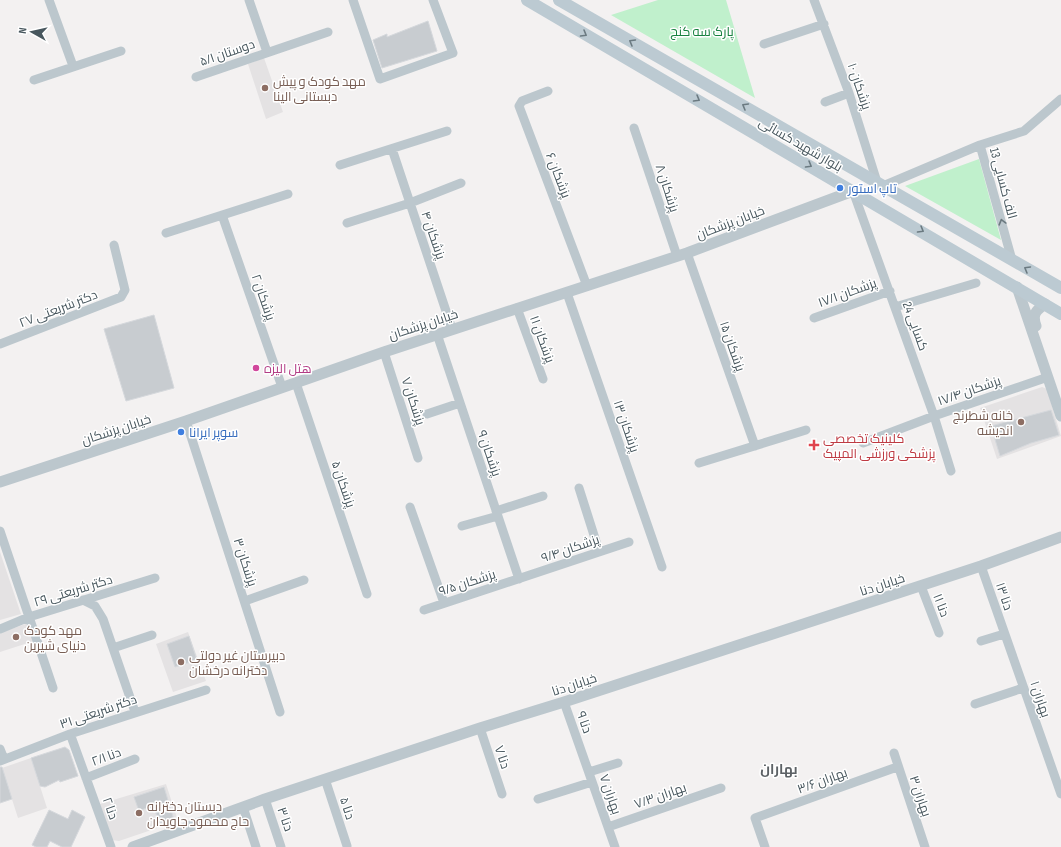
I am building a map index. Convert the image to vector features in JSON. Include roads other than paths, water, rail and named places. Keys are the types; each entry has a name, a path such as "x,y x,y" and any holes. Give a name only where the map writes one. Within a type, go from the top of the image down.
{"main road":[{"name":"بلوار شهید کسائی","path":"527,0 1061,314"},
{"name":"بلوار شهید کسائی","path":"559,0 1061,288"},
{"path":"569,25 578,11"}],"street":[{"path":"49,0 73,66"},
{"path":"249,0 267,52"},
{"path":"354,0 380,79 453,53 433,0"},
{"name":"۱۰ پزشکان","path":"814,0 849,93 880,184"},
{"path":"764,44 824,24"},
{"name":"۵/۱ دوستان","path":"196,77 328,32"},
{"path":"34,80 121,51"},
{"name":"۶ پزشکان","path":"548,91 522,101 519,106 587,286"},
{"path":"824,102 849,93"},
{"path":"980,145 1024,131 1061,99"},
{"name":"۸ پزشکان","path":"634,128 682,255"},
{"path":"340,165 447,131"},
{"name":"13 الف کسایی","path":"880,184 980,145 1012,260"},
{"name":"۴ پزشکان","path":"392,149 452,329"},
{"path":"347,223 410,203 461,183"},
{"name":"خیابان پزشکان","path":"0,482 186,421 452,329 682,255 853,191"},
{"name":"کسایی 24","path":"853,191 896,306 934,416 951,472"},
{"path":"166,233 288,194"},
{"name":"۲ پزشکان","path":"222,215 282,387"},
{"name":"۲۷ دکتر شریعتی","path":"0,344 121,297 124,294 114,245"},
{"name":"۱۵ پزشکان","path":"682,255 755,446"},
{"path":"896,306 954,288 976,283"},
{"path":"1017,287 1061,416"},
{"name":"۱۷/۱ پزشکان","path":"814,318 890,291"},
{"name":"۱۳ پزشکان","path":"567,293 662,567"},
{"path":"1045,304 1038,309 1033,316 1061,399"},
{"name":"۱۱ پزشکان","path":"518,308 543,379"},
{"name":"۹ پزشکان","path":"437,334 519,579"},
{"name":"۷ پزشکان","path":"384,352 418,458"},
{"name":"۱۷/۴ پزشکان","path":"863,442 1048,377"},
{"name":"۵ پزشکان","path":"296,383 367,594"},
{"path":"427,414 460,404"},
{"name":"۳ پزشکان","path":"186,421 246,601 280,712"},
{"path":"699,463 806,430"},
{"path":"579,488 599,551"},
{"path":"462,526 542,496"},
{"path":"410,507 444,603"},
{"path":"0,531 52,688"},
{"name":"خیابان دنا","path":"132,847 265,799 921,586 1061,537"},
{"name":"۹/۴ پزشکان","path":"519,579 629,542"},
{"name":"۱۳ دنا","path":"981,566 1004,634"},
{"name":"۲۹ دکتر شریعتی","path":"0,629 83,600 155,578"},
{"name":"۹/۵ پزشکان","path":"424,610 519,579"},
{"path":"246,601 304,580"},
{"name":"۱۱ دنا","path":"921,586 939,633"},
{"path":"83,600 95,606 103,619 135,712"},
{"path":"981,642 1004,634"},
{"name":"بهاران ۱","path":"1004,634 1061,794"},
{"path":"113,648 152,635"},
{"path":"976,704 1023,688"},
{"name":"۳۱ دکتر شریعتی","path":"2,760 70,734 206,690"},
{"name":"۹ دنا","path":"564,702 581,750"},
{"name":"۷ دنا","path":"480,728 502,794"},
{"name":"۲ دنا","path":"72,739 111,847"},
{"path":"0,749 2,760"},
{"name":"۷ بهاران","path":"581,750 615,847"},
{"name":"۳ بهاران","path":"894,753 897,767 925,847"},
{"name":"۲/۱ دنا","path":"86,778 135,759"},
{"path":"589,772 618,763"},
{"name":"۳/۶ بهاران","path":"765,847 755,818 897,767"},
{"name":"۵ دنا","path":"325,779 347,846"},
{"path":"538,799 592,782"},
{"name":"۷/۳ بهاران","path":"608,827 721,788"},
{"name":"۳ دنا","path":"265,799 281,847"},
{"path":"243,807 256,847"}],"place":[{"name":"مهد کودک و پیش دبستانی الینا","path":"265,88"},
{"name":"تاپ استور","path":"840,188"},
{"name":"هتل الیزه","path":"256,368"},
{"name":"خانه شطرنج اندیشه","path":"1021,422"},
{"name":"سوپر ایرانا","path":"181,432"},
{"name":"کلینیک تخصصی پزشکی ورزشی المپیک","path":"814,445"},
{"name":"مهد کودک دنیای شیرین","path":"16,637"},
{"name":"دبیرستان غیر دولتی دخترانه درخشان","path":"181,662"},
{"name":"دبستان دخترانه حاج محمود جاویدان","path":"139,813"}],"district":[{"name":"بهاران","path":"779,769"}],"park label":[{"name":"پارک سه کنج","path":"702,31"}]}
